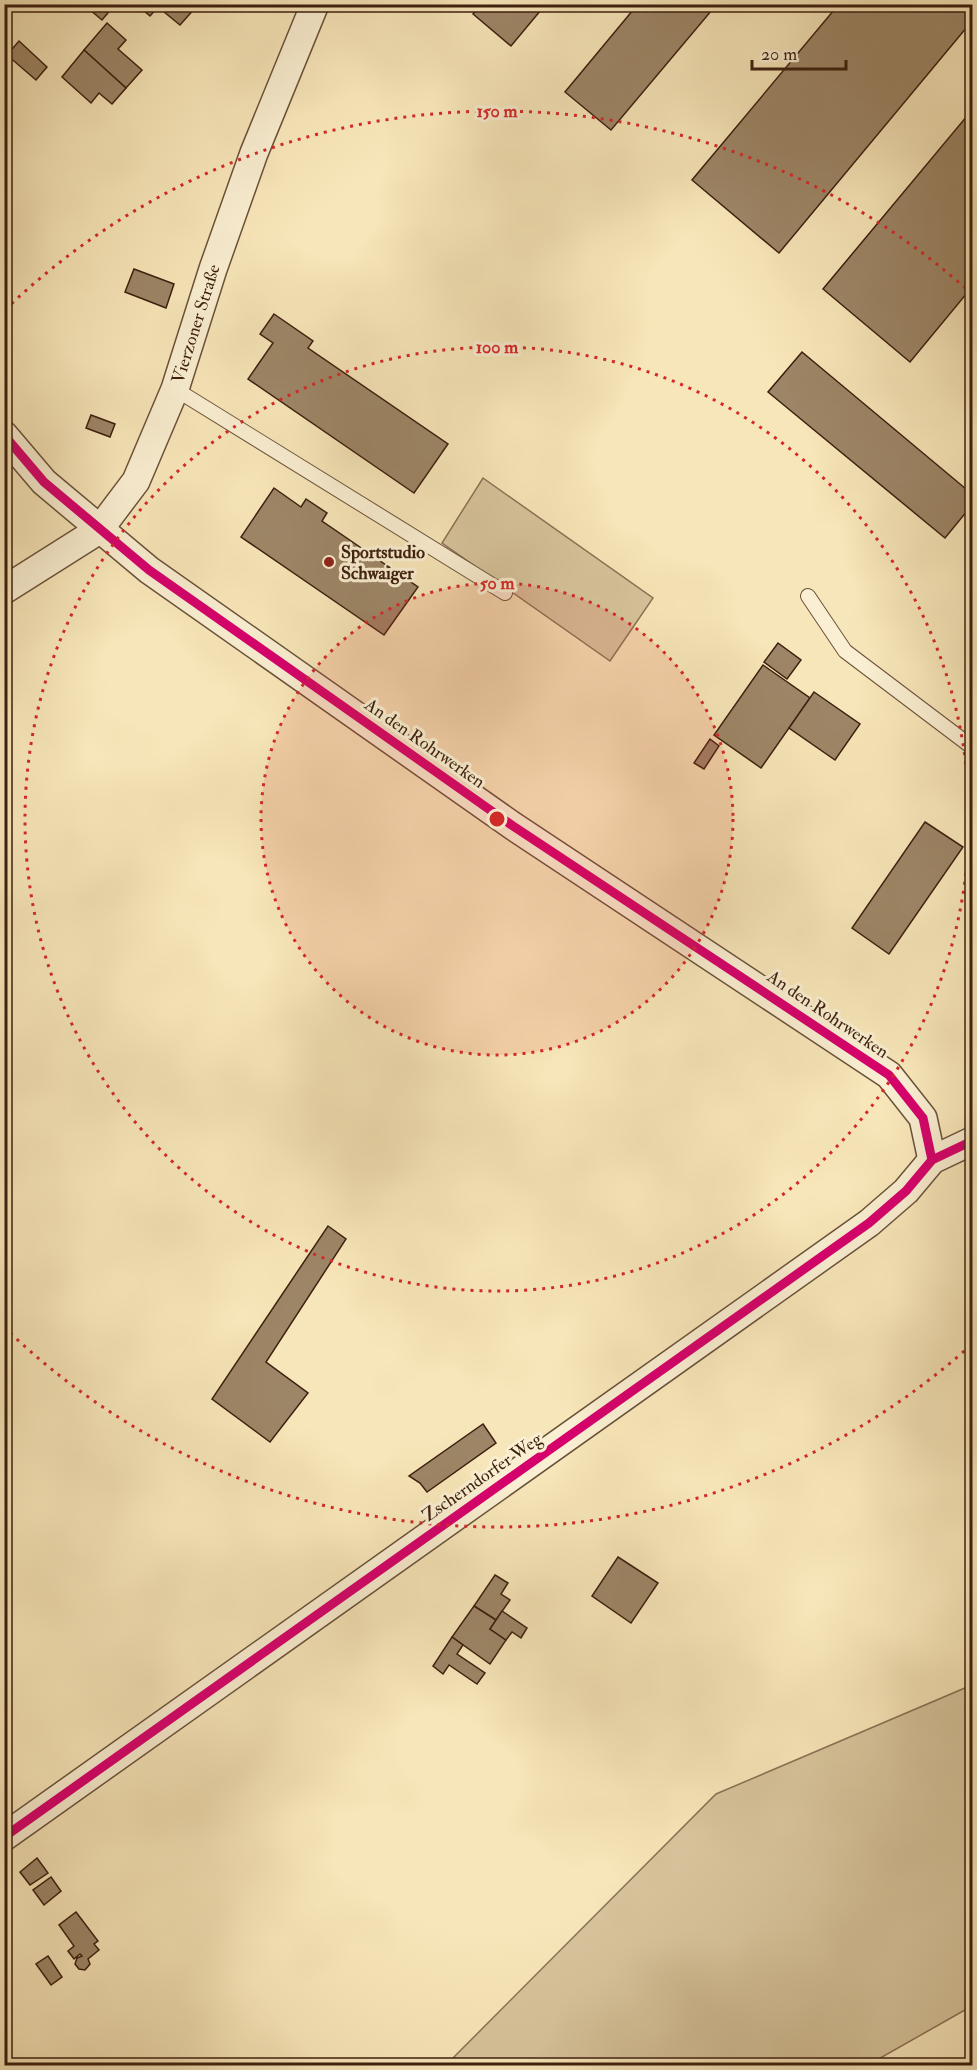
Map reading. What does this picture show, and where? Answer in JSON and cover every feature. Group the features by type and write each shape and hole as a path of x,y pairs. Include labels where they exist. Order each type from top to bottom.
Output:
{"street":[{"name":"Vierzoner Straße","path":"4,590 99,530 136,481 175,389 213,269 254,153 315,4"},
{"name":"An den Rohrwerken","path":"4,435 44,482 149,570 513,826 889,1075 923,1118 932,1160"},
{"name":"Zscherndorfer Weg","path":"4,1837 868,1223 906,1191 932,1160 972,1141"}],"lane":[{"path":"175,389 504,593"},
{"path":"808,596 845,651 972,747"}],"shaded area":[{"path":"483,478 653,598 610,661 442,543"},
{"path":"972,1685 972,2006 868,2065 446,2065 716,1794"}],"building":[{"path":"83,4 107,4 112,8 102,20"},
{"path":"136,4 190,4 195,8 180,25 158,7 150,16"},
{"path":"481,4 546,4 511,46 473,14"},
{"path":"638,4 717,4 611,130 565,92"},
{"path":"839,4 972,4 972,21 779,253 692,180"},
{"path":"107,23 126,40 118,49 142,70 126,88 84,50"},
{"path":"19,41 47,67 36,80 7,55"},
{"path":"84,50 126,88 112,104 99,93 91,103 62,77"},
{"path":"972,110 972,287 910,362 823,289"},
{"path":"134,269 174,284 166,308 125,292"},
{"path":"274,314 313,341 308,348 448,444 414,493 248,379 273,343 260,334"},
{"path":"802,352 972,494 972,505 945,538 768,392"},
{"path":"91,415 115,424 110,437 86,428"},
{"name":"Sportstudio Schwaiger","path":"274,488 301,507 306,499 327,513 322,521 418,587 384,635 241,537"},
{"path":"778,643 801,660 787,679 764,662"},
{"path":"763,665 810,698 761,768 714,735"},
{"path":"814,692 860,724 835,760 789,728"},
{"path":"710,739 719,746 704,769 694,763"},
{"path":"925,822 963,847 889,954 852,928"},
{"path":"328,1226 346,1239 266,1362 308,1393 270,1442 212,1399"},
{"path":"483,1424 496,1443 427,1492 420,1483 409,1476"},
{"path":"618,1557 658,1583 631,1623 592,1596"},
{"path":"495,1575 508,1583 501,1594 510,1600 496,1620 474,1606"},
{"path":"474,1606 496,1620 490,1629 506,1640 490,1664 452,1637"},
{"path":"502,1611 527,1628 521,1638 512,1632 506,1640 490,1629"},
{"path":"452,1637 463,1645 457,1654 485,1673 477,1684 449,1665 443,1674 433,1666"},
{"path":"37,1858 48,1873 30,1885 20,1872"},
{"path":"51,1877 61,1891 44,1905 33,1890"},
{"path":"76,1912 98,1941 94,1944 99,1950 88,1959 90,1964 85,1970 79,1969 75,1964 77,1958 82,1956 80,1954 74,1959 68,1951 74,1946 59,1925"},
{"path":"48,1956 62,1977 51,1985 36,1964"}],"cycle path":[{"path":"4,435 44,482 149,570 513,826 889,1075 923,1118 932,1160"},
{"path":"4,1837 869,1223 906,1191 932,1160 972,1141"}],"place":[{"name":"Sportstudio Schwaiger","path":"329,562"}]}
